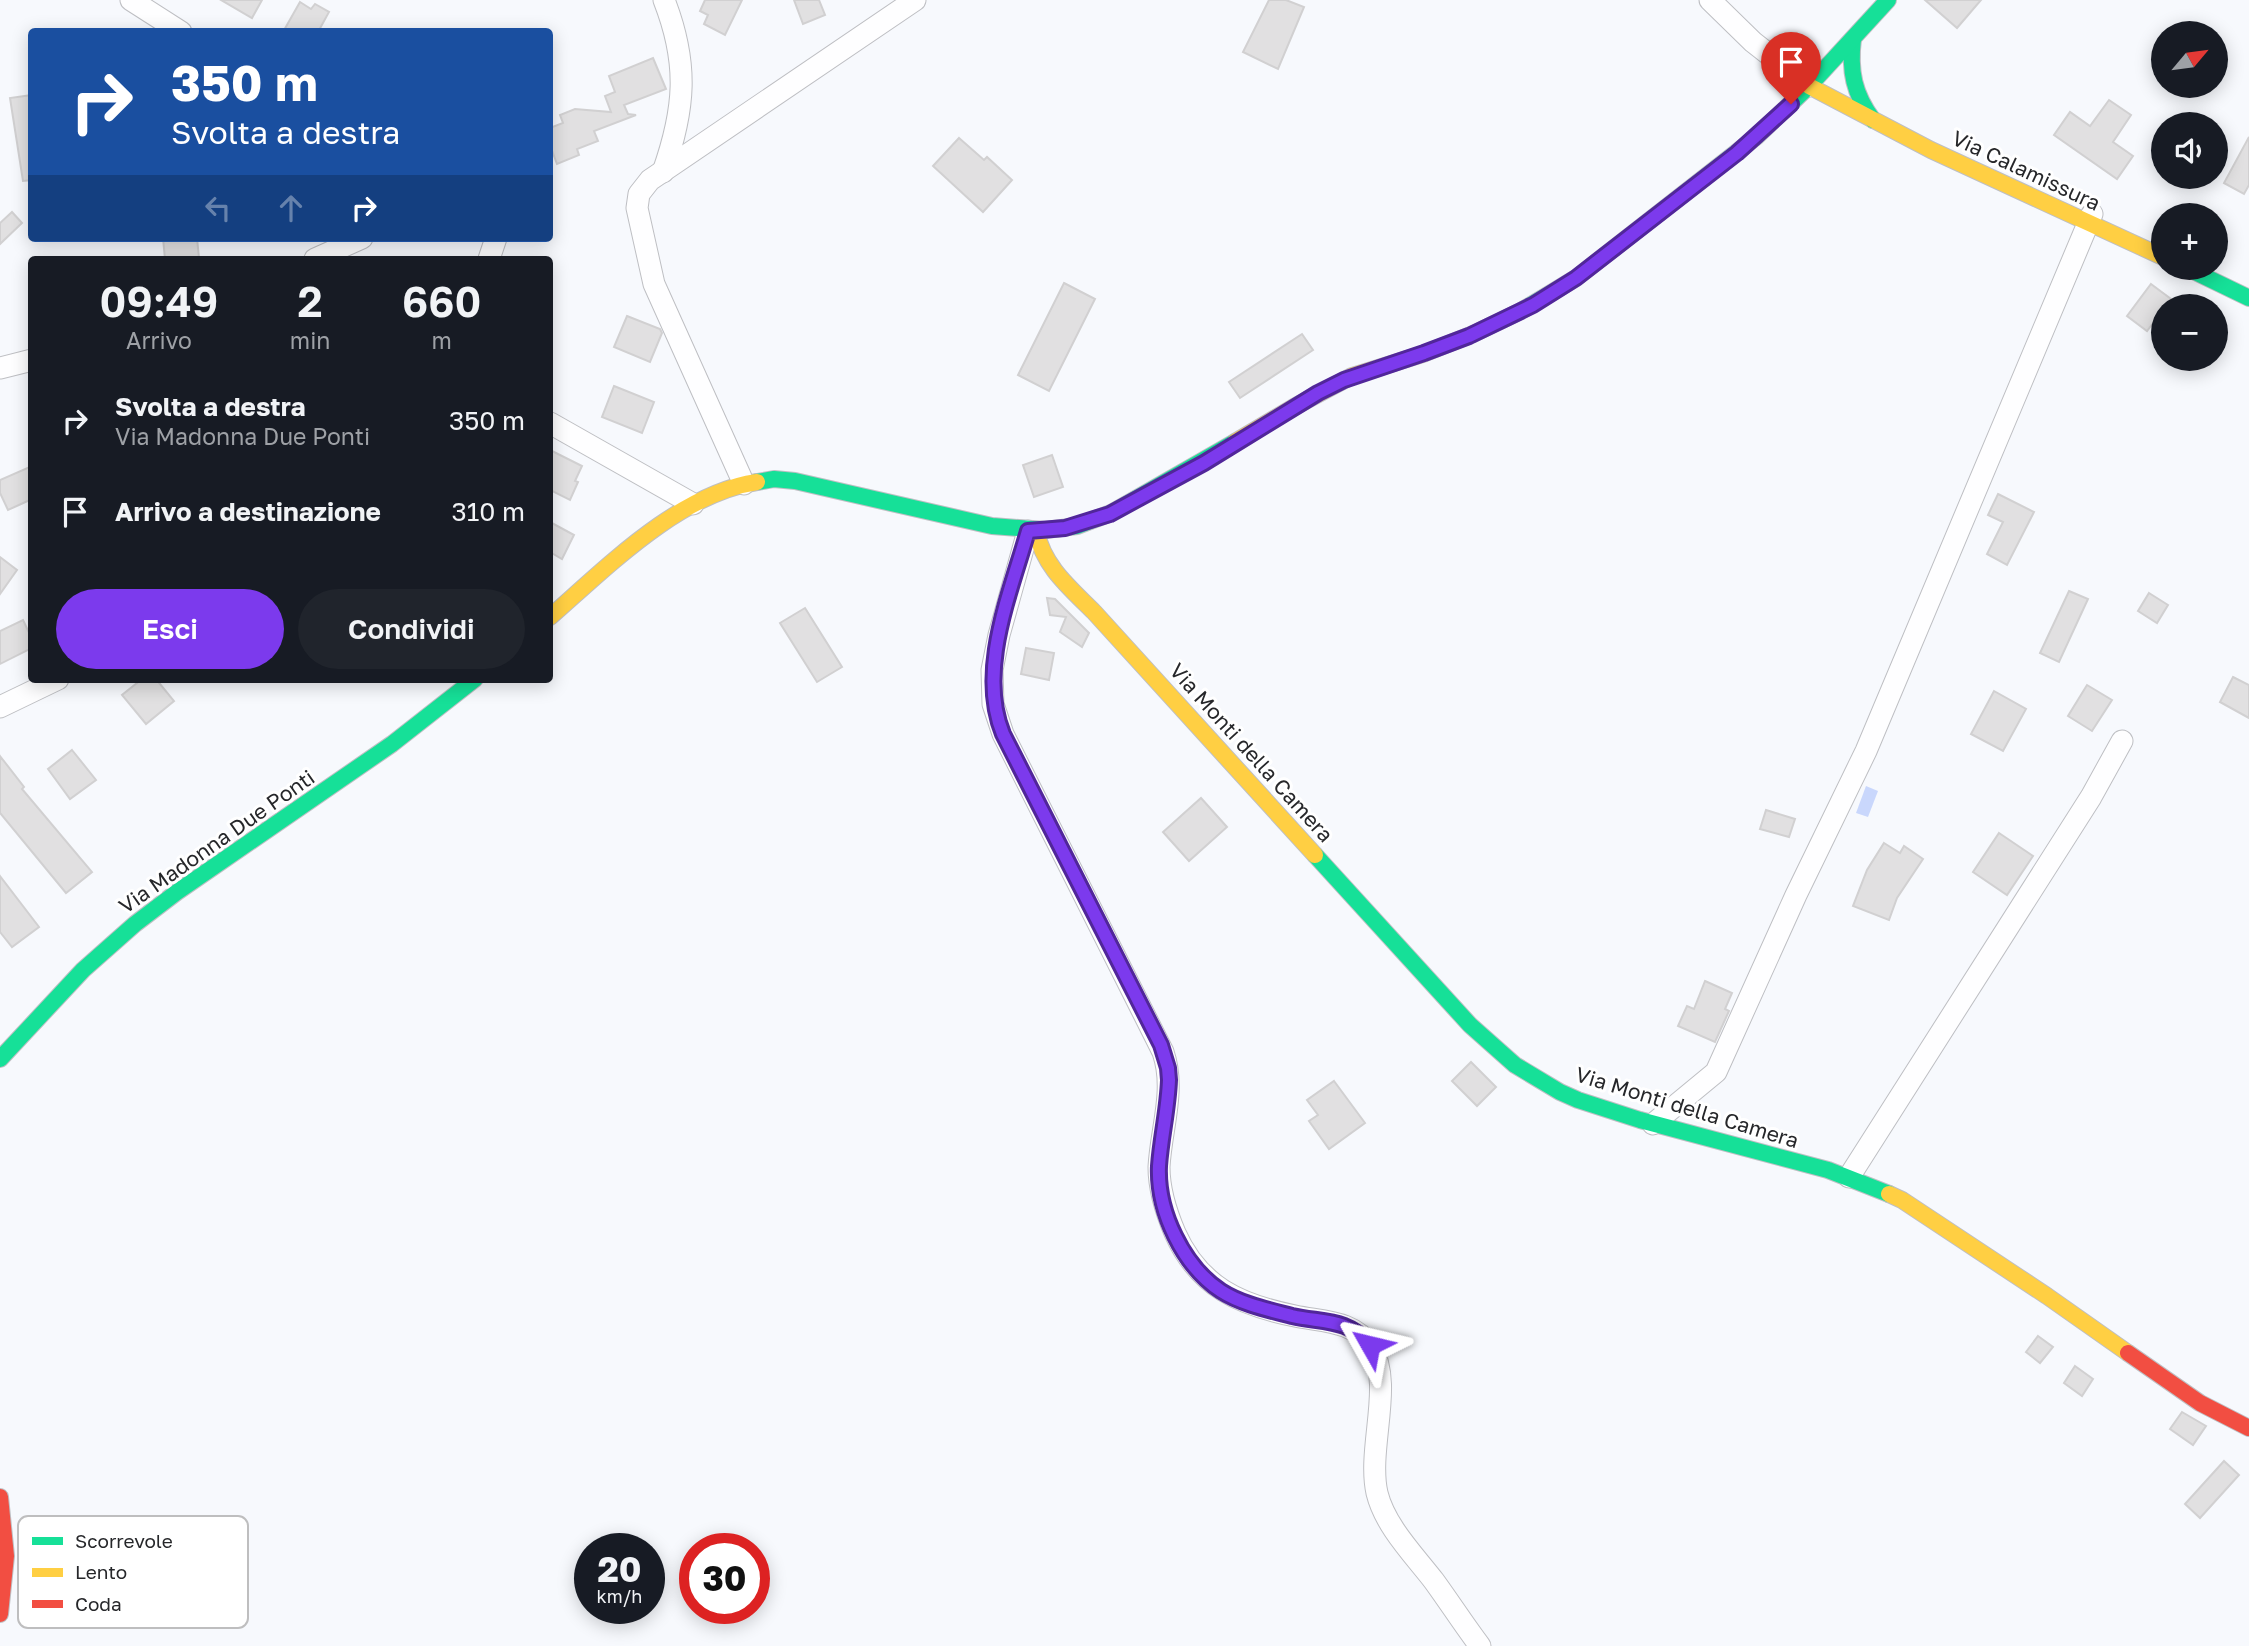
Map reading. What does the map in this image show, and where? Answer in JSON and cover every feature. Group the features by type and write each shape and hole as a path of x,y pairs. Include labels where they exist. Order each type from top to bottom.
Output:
{"main road":[{"path":"553,615 640,543 693,504 720,491 744,484 773,479 796,481 869,496 978,524 1032,531 1065,528 1110,514 1204,463 1318,393 1344,380 1464,338 1533,305 1576,278 1737,153 1809,86 1888,0"},
{"path":"1853,39 1850,63 1852,85 1861,104 1874,121"},
{"name":"Via Calamissura","path":"1809,86 1931,150 2090,218 2151,251"},
{"path":"2212,280 2249,298"},
{"name":"Via Monti della Camera","path":"1032,531 1041,554 1055,573 1094,612 1485,1039 1515,1065 1560,1092 1596,1107 1849,1177 1891,1194 1916,1208 2200,1403 2249,1428"},
{"name":"Via Madonna Due Ponti","path":"0,1059 73,980 135,924 177,892 392,744 470,683"},
{"path":"0,1497 6,1556 5,1587 0,1614"}],"street":[{"path":"131,0 175,28"},
{"path":"663,172 675,134 682,96 677,44 664,0"},
{"path":"744,484 662,303 649,263 637,201 645,184 915,0"},
{"path":"1710,0 1753,42 1809,86"},
{"path":"1653,1124 1716,1072 1796,895 1866,751 2090,218"},
{"path":"321,256 353,242"},
{"path":"0,368 28,361"},
{"path":"553,425 693,504"},
{"path":"1032,531 994,660 993,704 1003,734 1161,1045 1169,1080 1160,1177 1163,1200 1171,1224 1188,1259 1220,1290 1240,1300 1292,1316 1347,1326 1370,1345 1376,1356 1380,1382 1374,1470 1378,1495 1390,1521 1480,1646"},
{"path":"0,706 49,683"},
{"path":"1849,1177 2091,797 2122,741"}],"water":[{"path":"1866,786 1878,791 1868,817 1856,813"}],"building":[{"path":"221,0 262,0 252,18"},
{"path":"705,0 742,0 725,35 704,24 708,15 700,11"},
{"path":"794,0 819,0 825,15 803,24"},
{"path":"1269,0 1286,0 1304,7 1278,69 1243,52"},
{"path":"1925,0 1981,0 1957,28"},
{"path":"300,2 311,9 315,4 329,12 320,28 285,28"},
{"path":"653,58 666,89 624,105 628,114 636,115 594,131 598,141 577,149 579,155 557,164 553,153 553,127 563,123 560,115 575,109 611,112 605,96 615,92 609,76"},
{"path":"28,96 28,180 23,181 10,98"},
{"path":"2109,100 2131,115 2113,142 2133,156 2117,179 2054,135 2070,112 2090,126"},
{"path":"2249,137 2249,185 2244,194 2228,185 2228,176"},
{"path":"959,138 984,160 987,157 1012,180 983,212 933,166"},
{"path":"12,212 22,223 0,244 0,223"},
{"path":"163,242 197,242 199,256 165,256"},
{"path":"1064,283 1095,299 1049,391 1018,375"},
{"path":"2151,284 2164,294 2151,294 2151,326 2147,331 2127,316"},
{"path":"627,316 660,329 662,333 650,362 614,347"},
{"path":"1302,334 1313,350 1240,398 1229,382"},
{"path":"614,386 654,402 642,433 602,417"},
{"path":"553,452 582,466 570,500 553,492"},
{"path":"1052,455 1063,487 1034,497 1023,465"},
{"path":"28,468 28,501 8,510 0,493 0,480"},
{"path":"1998,494 2034,512 2007,565 1987,554 2003,522 1988,515"},
{"path":"553,524 574,535 562,559 553,554"},
{"path":"0,557 17,570 0,594"},
{"path":"2069,591 2088,599 2059,662 2040,653"},
{"path":"2149,593 2168,605 2157,623 2138,611"},
{"path":"1047,598 1055,599 1089,633 1082,647 1060,632 1066,617 1050,615"},
{"path":"805,608 842,667 817,682 780,623"},
{"path":"23,620 28,631 28,650 0,664 0,631"},
{"path":"1026,648 1054,653 1049,680 1021,674"},
{"path":"2233,677 2249,685 2249,718 2220,702"},
{"path":"137,683 159,683 174,701 146,724 122,695"},
{"path":"2087,685 2112,700 2092,731 2068,716"},
{"path":"1994,691 2026,709 2003,751 1971,734"},
{"path":"72,750 96,780 70,799 48,769"},
{"path":"0,756 24,787 22,789 92,872 66,893 0,813"},
{"path":"1201,798 1227,827 1189,861 1163,832"},
{"path":"1766,810 1795,819 1789,837 1760,829"},
{"path":"1999,833 2033,856 2007,895 1973,872"},
{"path":"1884,843 1900,853 1904,846 1923,859 1897,898 1889,920 1853,906 1867,870"},
{"path":"0,876 39,927 12,947 0,932"},
{"path":"1705,981 1732,993 1725,1009 1729,1011 1715,1042 1678,1026 1687,1006 1694,1009"},
{"path":"1471,1062 1496,1087 1477,1106 1452,1081"},
{"path":"1334,1081 1365,1123 1329,1149 1309,1121 1318,1115 1307,1100"},
{"path":"2038,1336 2053,1347 2040,1363 2026,1352"},
{"path":"2075,1366 2093,1379 2082,1396 2064,1383"},
{"path":"2182,1412 2206,1426 2193,1445 2170,1429"},
{"path":"2224,1461 2239,1475 2200,1518 2185,1504"}],"traffic: fast":[{"path":"1473,334 1521,311 1576,278 1756,137 1809,86 1888,0"},
{"path":"1853,39 1854,82 1861,101 1873,120"},
{"path":"2212,280 2249,298"},
{"path":"757,482 774,479 795,481 992,526 1046,530 1077,526 1111,513 1235,442"},
{"path":"0,1059 83,970 135,924 177,892 392,744 470,683"},
{"path":"1315,855 1470,1025 1515,1065 1560,1092 1640,1120 1828,1170 1889,1194"}],"traffic: slow":[{"path":"1809,86 1931,150 2151,251"},
{"path":"1235,442 1352,376 1423,354 1473,334"},
{"path":"553,614 620,555 673,516 728,489 757,482"},
{"path":"1036,531 1045,555 1059,576 1315,855"},
{"path":"1889,1194 2047,1296 2128,1353"}],"traffic: jam":[{"path":"2128,1353 2200,1403 2249,1428"},
{"path":"0,1497 6,1556 0,1614"}],"route":[{"path":"1370,1345 1347,1326 1292,1316 1234,1298 1220,1290 1188,1259 1171,1224 1163,1200 1159,1166 1169,1090 1168,1068 1161,1045 1003,734 993,704 992,670 999,635 1028,531 1065,528 1110,514 1204,463 1344,380 1485,330 1533,305 1576,278 1737,153 1791,104"}]}
